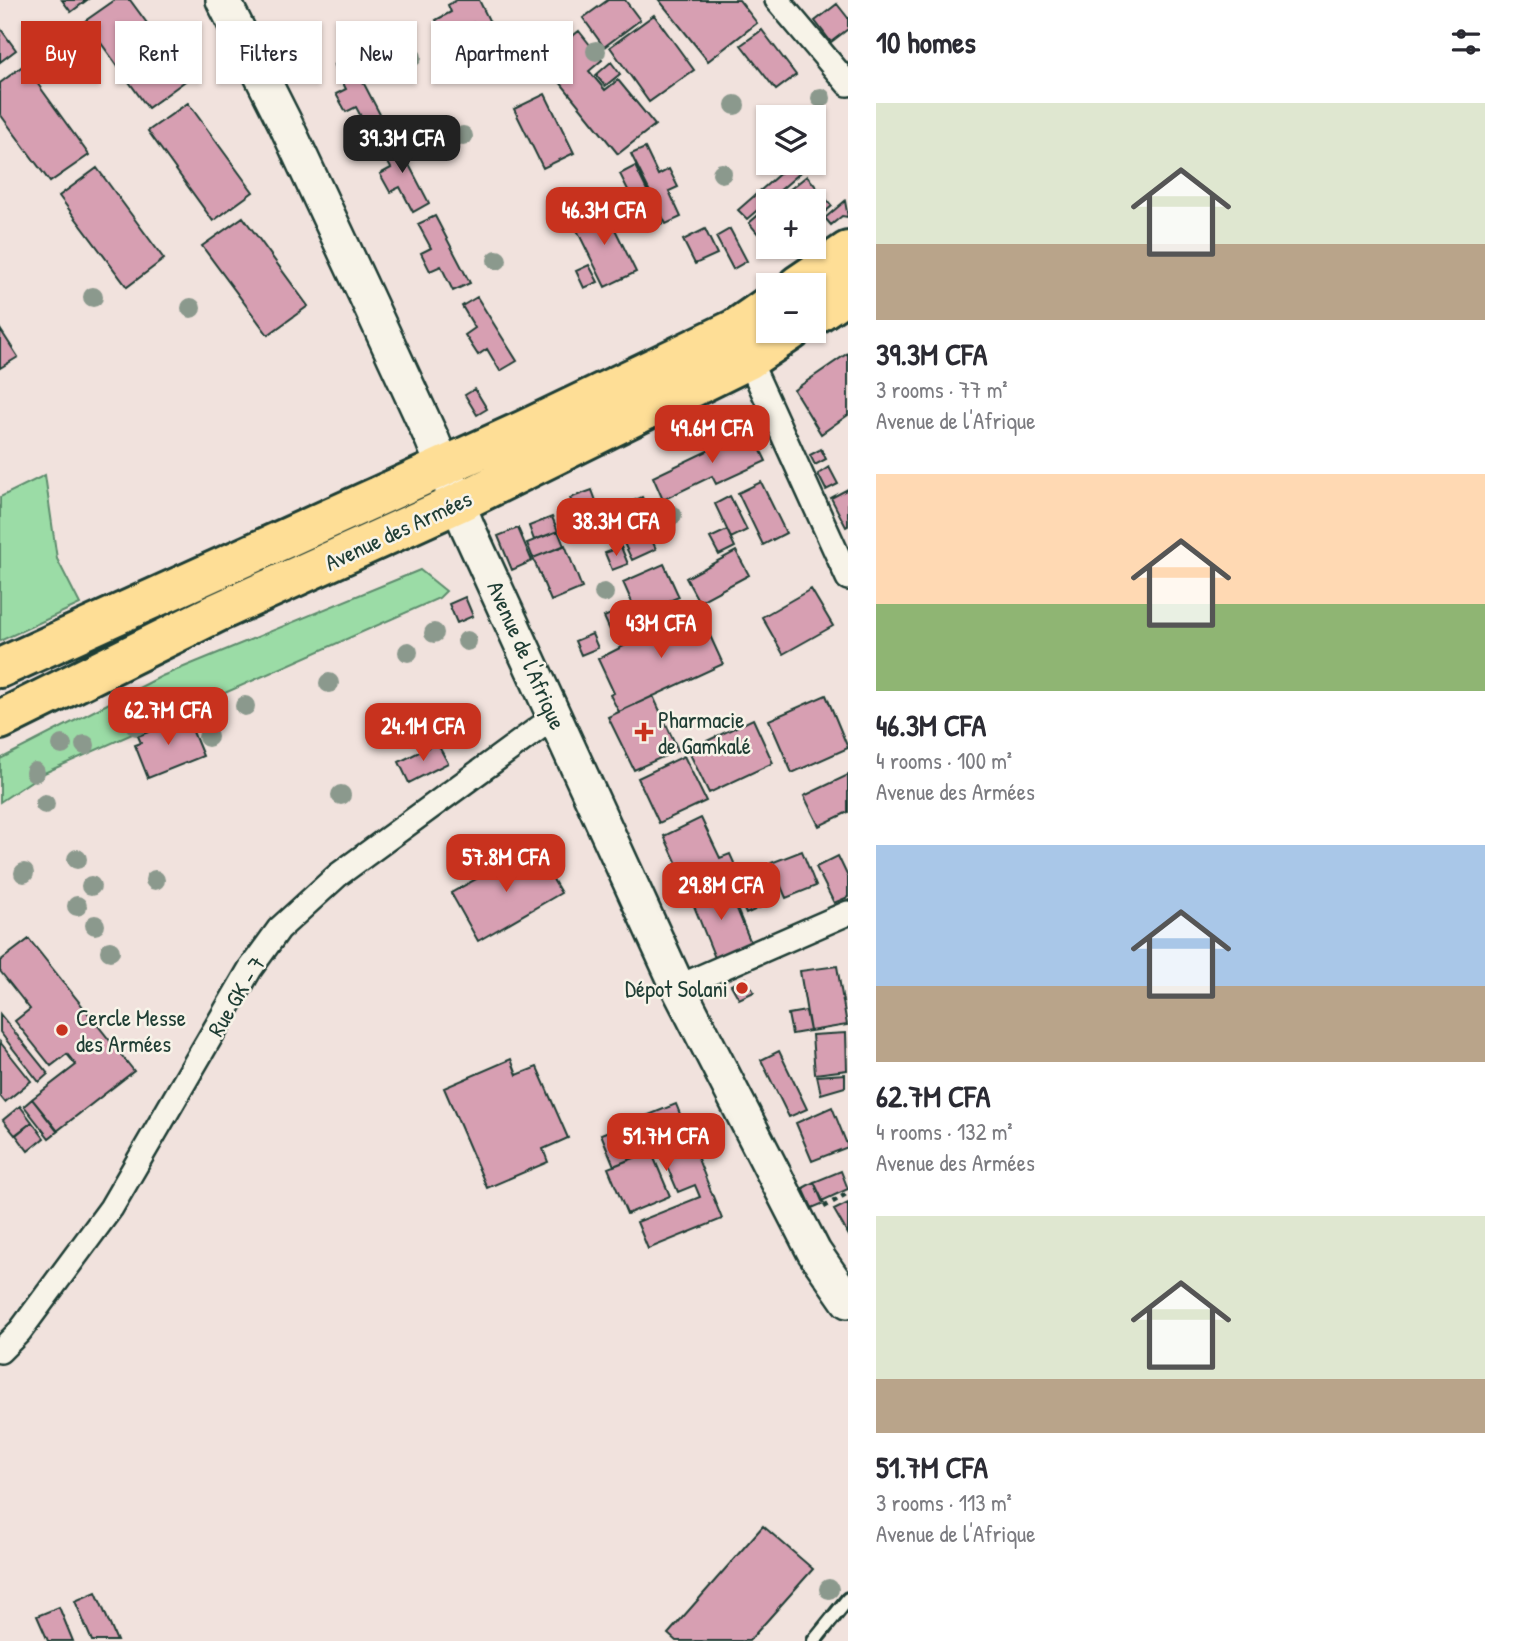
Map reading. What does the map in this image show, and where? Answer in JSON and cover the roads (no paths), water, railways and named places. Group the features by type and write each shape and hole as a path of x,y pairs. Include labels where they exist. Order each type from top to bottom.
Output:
{"highway":[{"path":"816,273 848,251"},
{"path":"826,307 848,292"},
{"name":"Avenue des Armées","path":"0,720 218,612 458,503 742,344 756,324"},
{"name":"Avenue des Armées","path":"0,668 443,466 756,340"}],"main road":[{"name":"Avenue de l'Afrique","path":"223,0 285,122 678,987 814,1252 848,1301"}],"street":[{"path":"777,0 848,84"},
{"path":"742,344 848,578"},
{"name":"Rue GK - 7","path":"0,1351 20,1331 111,1208 250,968 279,929 338,874 554,717"},
{"path":"678,987 848,913"}],"lane":[{"path":"814,1641 848,1600"}],"place":[{"name":"Pharmacie de Gamkalé","path":"644,732"},
{"name":"Dépot Solani","path":"742,988"},
{"name":"Cercle Messe des Armées","path":"62,1030"}]}
